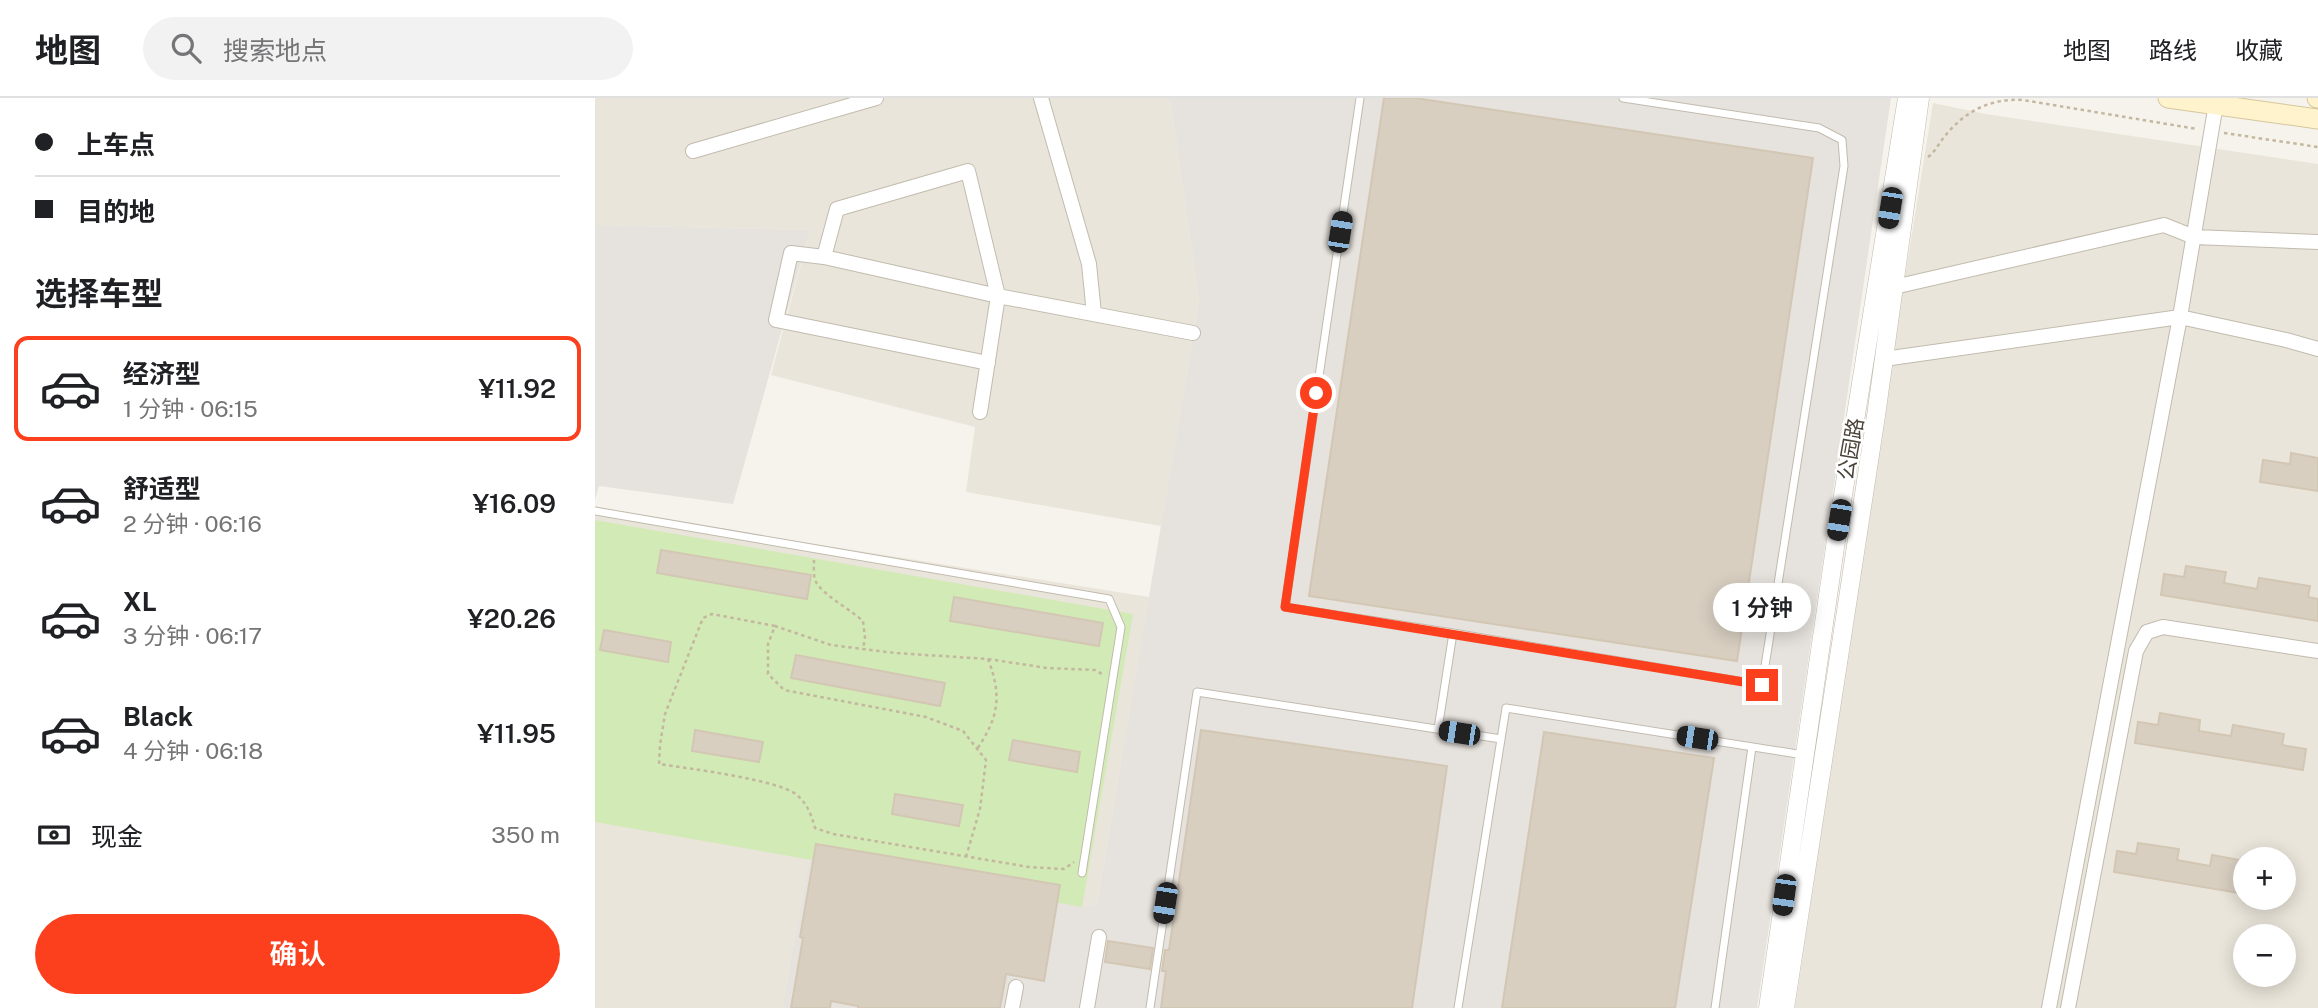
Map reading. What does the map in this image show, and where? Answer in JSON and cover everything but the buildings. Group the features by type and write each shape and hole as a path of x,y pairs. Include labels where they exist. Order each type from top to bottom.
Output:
{"main road":[{"path":"2168,98 2216,101 2318,119"}],"street":[{"path":"693,151 876,98"},
{"path":"1041,98 1089,264 1094,314"},
{"name":"公园路","path":"1768,1008 1839,520 1907,98"},
{"path":"1785,1008 1884,359 1920,98"},
{"path":"2049,1008 2180,317 2216,101"},
{"path":"824,257 837,209 968,171 999,296 980,412"},
{"path":"1894,287 2164,225 2194,237 2318,242"},
{"path":"988,363 776,320 791,253 824,257 999,296 1193,333"},
{"path":"1884,359 2180,317 2318,349"},
{"path":"2068,1008 2136,651 2147,632 2163,627 2318,652"},
{"path":"1087,1008 1099,937"},
{"path":"1012,1008 1016,987"}],"lane":[{"path":"1360,98 1285,607 1762,685 1844,166 1842,140 1819,128 1623,98"},
{"path":"595,511 1109,598 1121,627 1082,873"},
{"path":"1438,729 1453,633"},
{"path":"1150,1008 1197,692 1501,739"},
{"path":"1458,1008 1506,708 1804,755"},
{"path":"1714,1008 1752,747"}],"path":[{"path":"1927,158 1946,134 1966,116 1978,108 2004,99 2318,147"},
{"path":"814,548 815,580 824,593 843,604 863,621 863,649"},
{"path":"1081,857 1065,869 1029,867 824,831 815,828 810,809 795,793 763,782 659,764 660,745 665,714 703,618 712,614 775,626 831,645 988,659 1047,668 1095,670 1105,675"},
{"path":"775,626 768,643 768,674 784,690 926,717 963,732 986,760 980,809 967,857"},
{"path":"977,749 987,734 996,711 997,683 988,659"}],"shaded area":[{"path":"595,98 1170,98 1199,300 1161,526 966,492 975,427 771,375 810,230 595,225"},
{"path":"1170,98 1891,98 1757,1008 782,1008 809,859 1082,907 1097,905 1199,300"},
{"path":"1933,103 1986,114 2318,164 2318,1008 1795,1008"},
{"path":"595,225 810,230 733,504 599,486 595,500"},
{"path":"595,509 1149,597 1097,905 1082,907 809,860 782,1008 595,1008"}],"green space":[{"path":"595,520 1133,614 1082,907 595,822"}],"route":[{"path":"1316,393 1285,607 1762,685"}]}
